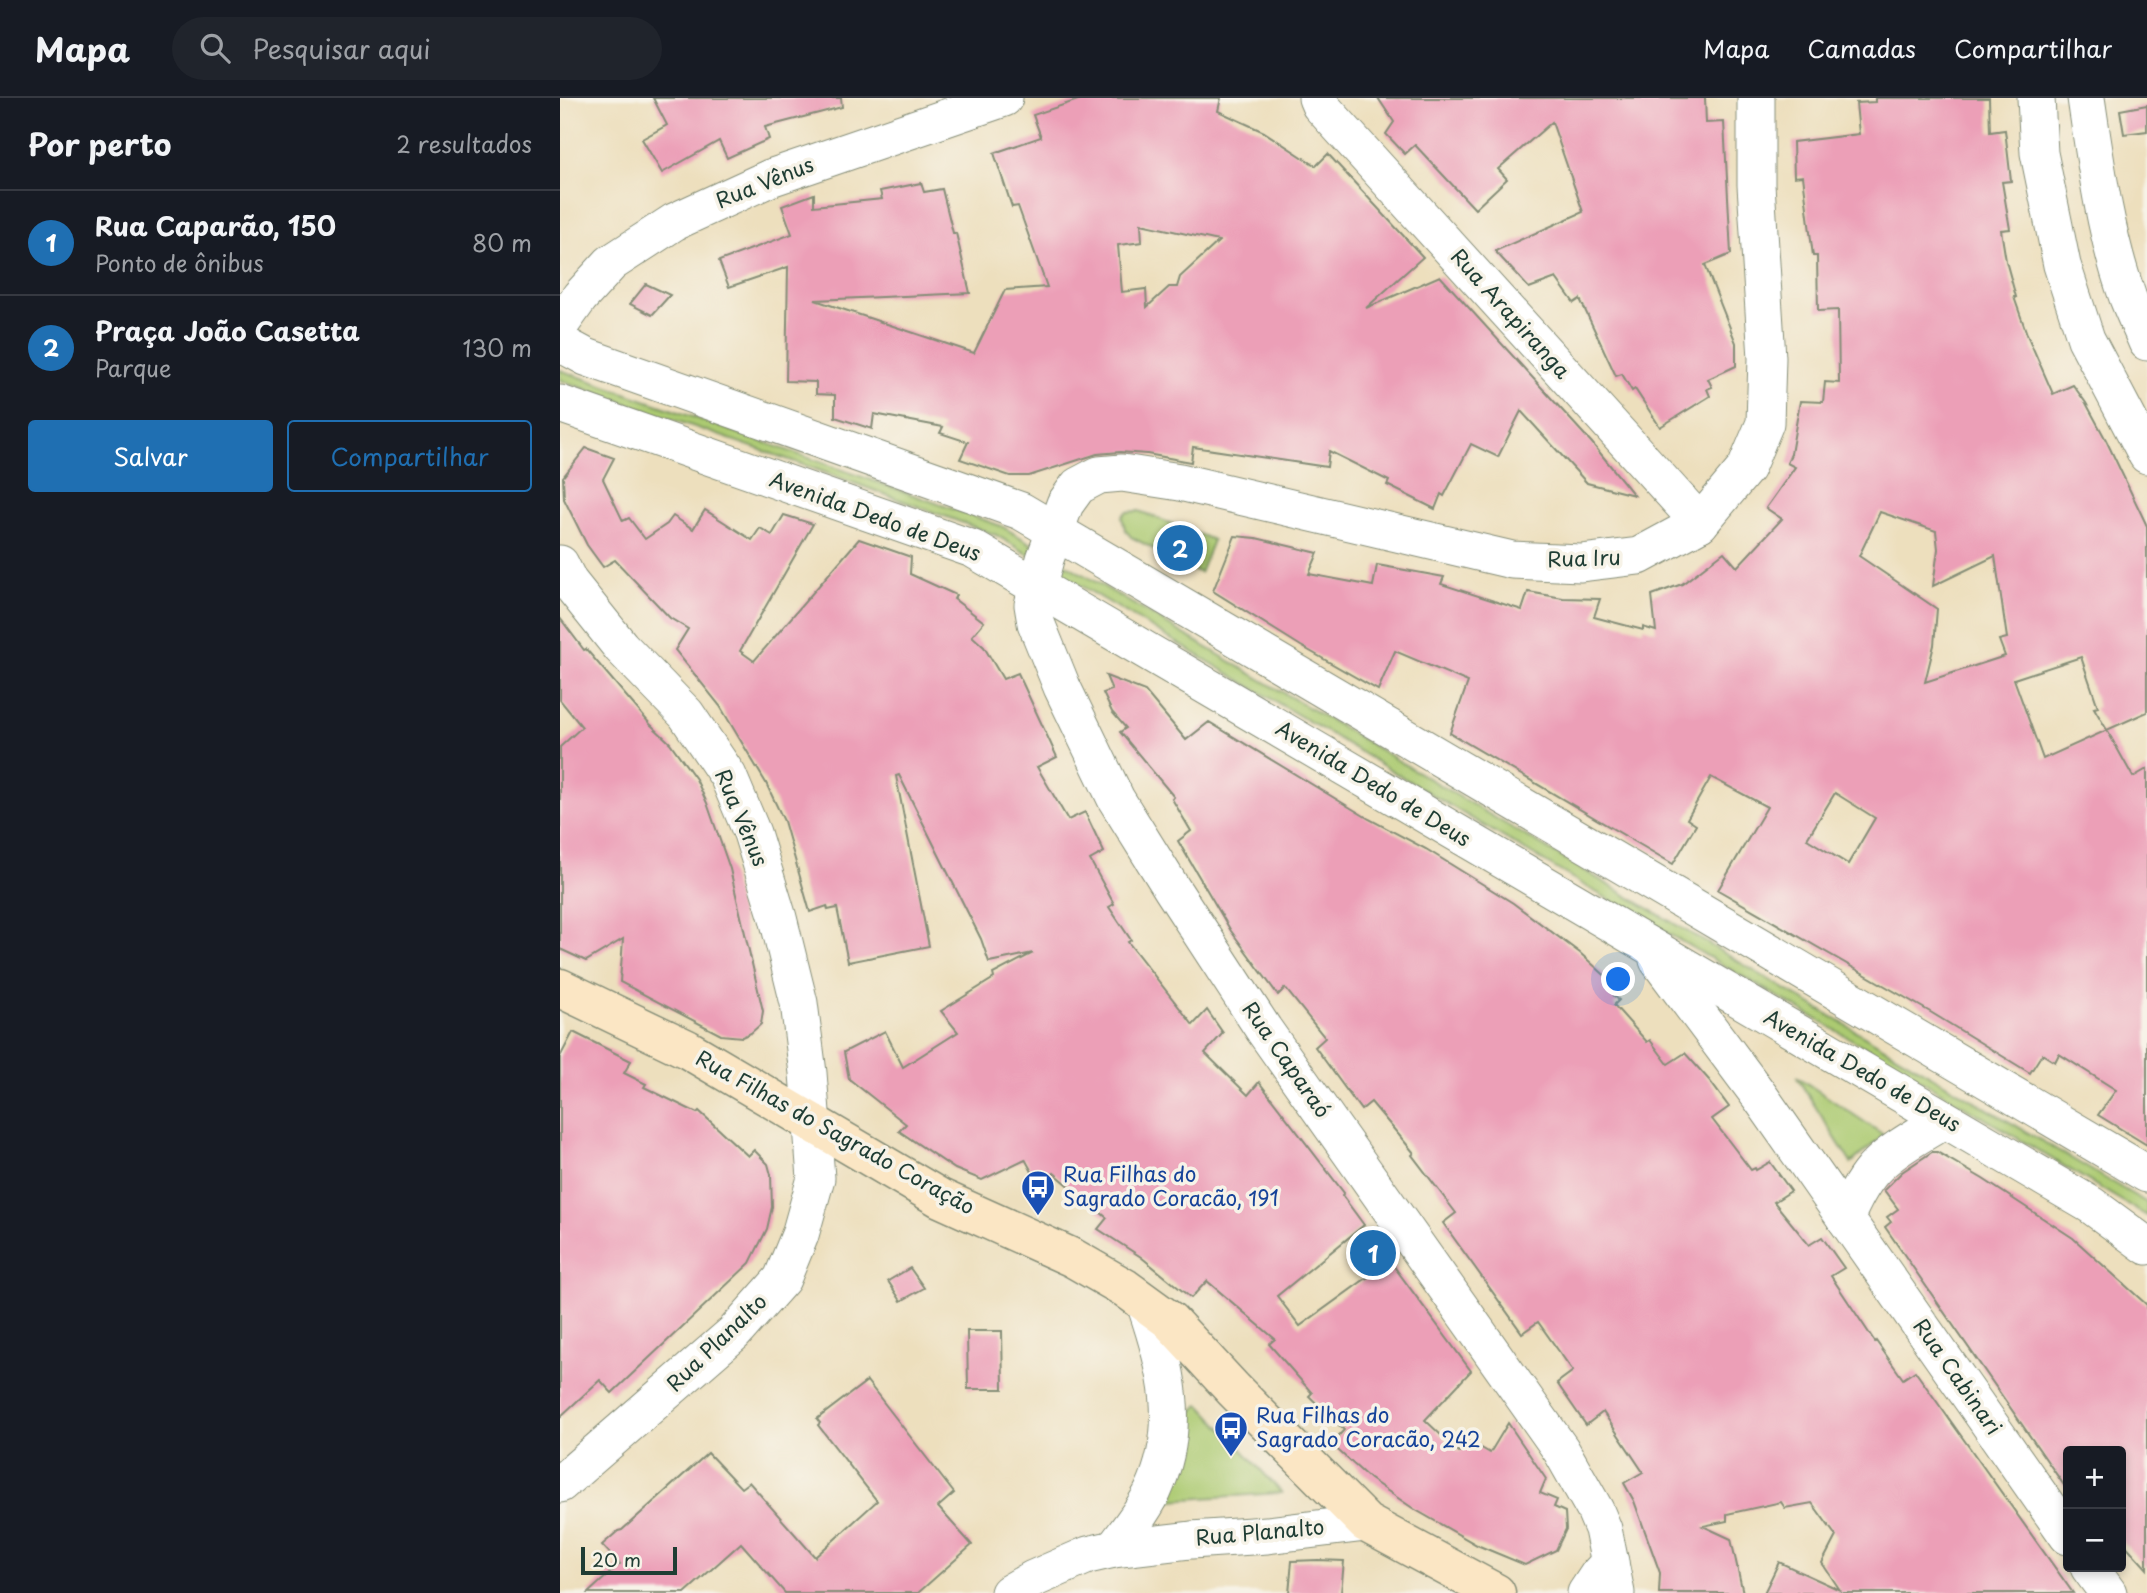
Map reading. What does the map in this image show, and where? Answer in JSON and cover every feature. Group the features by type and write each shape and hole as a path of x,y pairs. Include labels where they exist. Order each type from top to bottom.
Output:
{"street":[{"name":"Rua Vênus","path":"560,325 580,297 611,263 674,222 770,178 1004,98"},
{"name":"Rua Iru","path":"1054,531 1065,504 1079,486 1099,475 1122,473 1180,482 1512,560 1581,563 1639,556 1700,523 1746,468 1765,423 1767,358 1756,185 1756,98"},
{"path":"2036,98 2039,153 2062,265 2086,340 2147,455"},
{"path":"2086,98 2113,247 2128,297 2147,342"},
{"name":"Rua Arapiranga","path":"1313,100 1700,523"},
{"path":"560,343 586,356 1021,511 2147,1174"},
{"name":"Avenida Dedo de Deus","path":"560,404 972,549 2091,1205 2147,1246"},
{"name":"Rua Caparaó","path":"1054,531 1033,605 1044,644 1062,687 1116,799 1264,1030 1560,1450 1599,1520 1609,1549 1613,1578 1598,1574 1586,1593"},
{"name":"Rua Vênus","path":"560,564 569,582 621,646 686,714 727,776 752,834 778,918 799,1003 812,1123"},
{"name":"Rua Cabinari","path":"1646,945 1761,1098 2063,1529"},
{"name":"Rua Filhas do Sagrado Coração","path":"560,988 687,1049 940,1198 1073,1258 1125,1287 1169,1320 1233,1389 1366,1522 1496,1593"},
{"path":"1845,1218 1858,1191 1874,1170 1895,1151 1944,1120"},
{"name":"Rua Planalto","path":"560,1484 734,1334 782,1279 800,1234 816,1178 812,1123"},
{"path":"1114,1549 1153,1492 1170,1430 1169,1392 1161,1350 1145,1303"},
{"name":"Rua Planalto","path":"1009,1593 1033,1579 1088,1555 1114,1549 1267,1535 1366,1522"},
{"path":"2093,1572 2108,1593"}],"green space":[{"path":"560,370 1001,526 2147,1203 2147,1216 996,535 560,380"},
{"path":"1139,511 1213,540 1200,573 1131,537 1125,529 1122,517 1126,512"},
{"path":"1796,1076 1884,1135 1851,1163"},
{"path":"1199,1405 1282,1493 1170,1500 1188,1452 1192,1412"}],"building":[{"path":"653,98 841,98 842,107 765,127 769,139 727,158 719,141 662,173 642,139 667,125"},
{"path":"1084,98 1221,98 1218,111 1264,132 1316,166 1328,154 1423,257 1366,308 1440,276 1592,443 1634,495 1587,483 1521,411 1498,457 1471,444 1435,509 1387,485 1389,481 1329,451 1327,467 1193,447 1191,462 1120,452 1097,454 1029,476 1010,476 960,459 968,442 940,433 943,427 874,414 872,429 835,417 835,395 816,394 816,382 786,381 788,267 729,287 719,261 792,234 782,206 814,194 814,206 882,199 880,191 921,183 924,192 942,189 970,293 815,300 974,353 1005,290 1047,287 1018,206 1012,207 994,153 1041,137 1033,115","holes":["1141,224 1219,241 1180,277 1177,287 1169,287 1147,307 1146,289 1122,292 1118,245 1142,242"]},
{"path":"1378,98 1705,98 1706,123 1724,122 1731,254 1705,265 1736,343 1736,366 1708,379 1712,387 1707,389 1710,396 1660,427 1635,389 1632,391 1622,374 1616,376 1580,299 1574,303 1556,278 1529,288 1495,251 1583,212 1552,122 1498,169 1507,179 1475,209 1415,145 1405,154 1386,134 1394,122"},
{"path":"1875,98 1989,98 1990,132 2005,130 2011,181 2002,182 2010,229 2001,230 2014,297 2028,337 2053,394 2073,385 2086,403 2147,526 2147,712 2107,730 2133,777 2147,769 2147,1145 2098,1115 2116,1090 2059,1054 2055,1062 2042,1054 2030,1073 1932,1013 1718,890 1767,807 1711,777 1687,819 1696,825 1673,864 1450,733 1468,682 1395,651 1378,690 1213,591 1235,536 1256,538 1318,553 1309,574 1373,586 1377,565 1444,577 1441,584 1522,610 1528,592 1563,598 1600,599 1594,617 1656,631 1652,595 1682,584 1724,552 1737,567 1782,519 1766,508 1795,467 1787,463 1800,401 1823,402 1825,382 1839,383 1838,310 1818,311 1817,256 1813,256 1803,176 1794,177 1793,142 1859,134 1856,103 1875,102","holes":["1880,512 1936,531 1938,549 1933,586 1995,556 2007,638 1999,640 2005,656 1925,682 1934,645 1937,609 1859,556","2081,657 2098,707 2094,708 2107,730 2043,759 2014,679","1835,793 1875,818 1848,864 1807,839"]},
{"path":"2147,105 2147,131 2124,134 2120,110"},
{"path":"646,284 670,295 652,315 630,304"},
{"path":"586,448 614,458 603,479 623,521 629,518 645,539 667,524 673,516 693,529 705,510 752,540 760,528 772,535 784,515 813,524 740,651 754,661 859,539 911,557 910,574 956,595 954,599 984,622 972,636 984,647 1003,679 1018,673 1057,757 1037,767 1068,820 1085,812 1104,852 1090,860 1114,904 1109,907 1131,940 1128,942 1193,1025 1207,1010 1223,1033 1205,1053 1248,1095 1259,1082 1344,1193 1342,1195 1364,1225 1277,1296 1300,1326 1390,1261 1471,1371 1425,1420 1459,1452 1471,1442 1490,1453 1508,1423 1546,1479 1540,1493 1557,1500 1554,1507 1565,1512 1566,1529 1556,1550 1525,1565 1477,1545 1414,1509 1370,1479 1331,1444 1344,1430 1309,1396 1312,1393 1269,1344 1275,1339 1207,1281 1191,1298 1141,1257 1098,1229 1107,1218 1054,1173 1041,1188 1025,1159 982,1180 955,1169 899,1131 906,1124 849,1079 844,1052 885,1031 903,1067 958,1032 941,1011 994,978 993,974 1033,953 989,962 981,939 899,775 896,776 929,946 848,962 837,908 828,910 827,906 810,912 784,821 766,783 720,706 675,650 688,629 670,618 615,560 603,567 587,545 564,499 563,477"},
{"path":"560,618 584,650 586,649 650,724 670,743 696,779 730,869 763,1011 761,1024 751,1033 742,1037 721,1035 620,982 623,939 586,961 560,949 560,747 582,727 560,700"},
{"path":"1106,676 1145,691 1186,740 1209,722 1369,819 1426,849 1513,903 1580,953 1621,990 1614,996 1619,1000 1614,1005 1647,1042 1650,1040 1668,1064 1685,1053 1709,1080 1729,1107 1712,1119 1751,1170 1770,1162 1791,1191 1774,1202 1809,1245 1822,1237 1844,1268 1831,1276 1875,1342 1903,1379 1915,1371 2073,1593 1764,1593 1779,1562 1840,1590 1822,1563 1836,1536 1812,1503 1785,1508 1781,1502 1727,1514 1727,1521 1703,1526 1731,1539 1743,1593 1659,1593 1660,1573 1634,1501 1624,1483 1643,1472 1603,1412 1586,1425 1557,1383 1573,1371 1538,1322 1522,1333 1443,1223 1456,1213 1412,1155 1414,1153 1371,1102 1361,1110 1315,1047 1325,1038 1285,988 1278,995 1231,931 1178,841 1191,831 1172,799 1174,797 1120,732 1126,728 1112,712 1103,693 1112,690"},
{"path":"573,1032 631,1061 624,1073 646,1084 644,1087 697,1113 699,1111 748,1156 754,1150 768,1164 772,1207 767,1229 750,1263 612,1393 600,1380 560,1417 560,1057"},
{"path":"1932,1152 1937,1152 2073,1238 2147,1305 2147,1569 2126,1546 2126,1446 2063,1446 2063,1484 1885,1227 1891,1222 1887,1217 1898,1209 1884,1190 1902,1172"},
{"path":"910,1268 924,1288 901,1301 888,1281"},
{"path":"967,1331 1002,1331 1003,1389 968,1389"},
{"path":"867,1381 954,1493 938,1507 972,1545 918,1593 785,1593 741,1543 685,1593 588,1593 620,1564 602,1545 708,1453 741,1488 749,1482 815,1557 877,1501 818,1425 820,1423 817,1419"},
{"path":"1292,1561 1344,1561 1341,1593 1289,1593"}],"place":[{"name":"Praça João Casetta","path":"1180,548"},
{"name":"Rua Filhas do Sagrado Coracão, 191","path":"1038,1217"},
{"name":"Rua Caparão, 150","path":"1373,1253"},
{"name":"Rua Filhas do Sagrado Coracão, 242","path":"1231,1458"}]}
